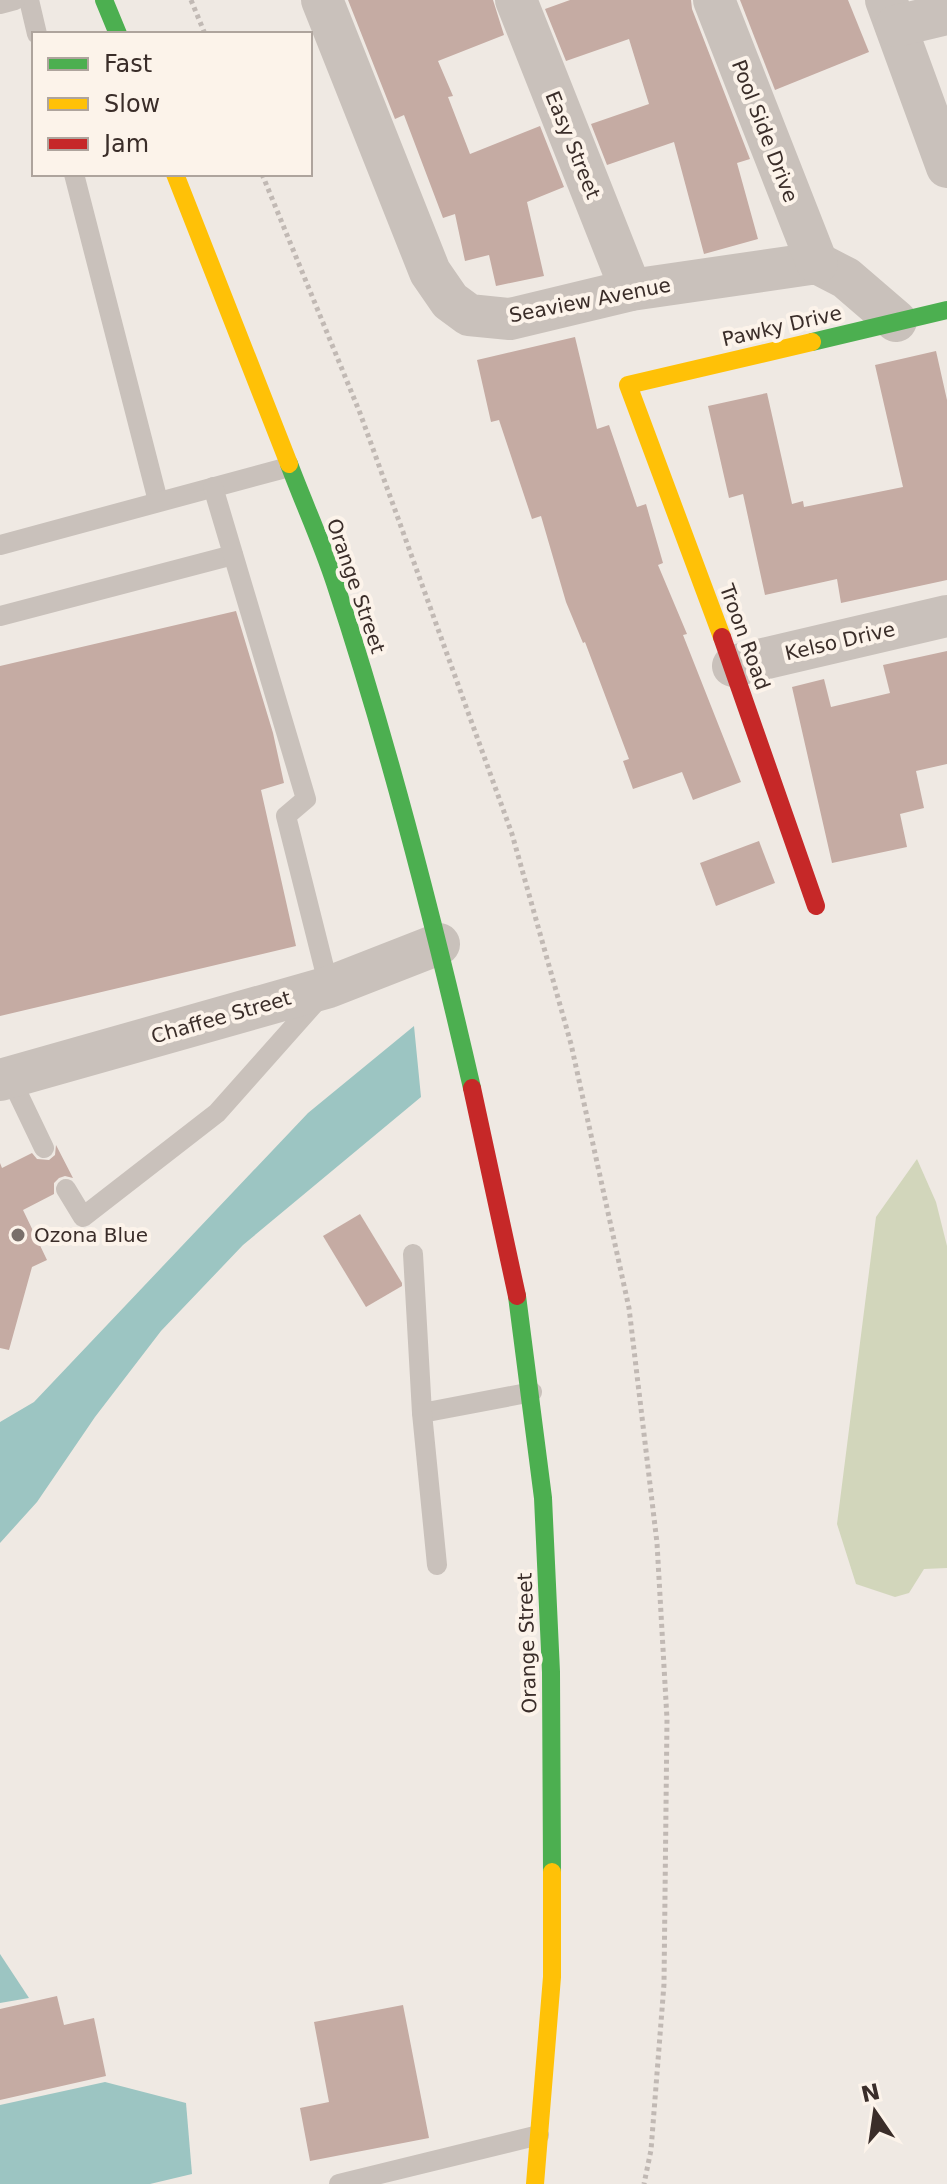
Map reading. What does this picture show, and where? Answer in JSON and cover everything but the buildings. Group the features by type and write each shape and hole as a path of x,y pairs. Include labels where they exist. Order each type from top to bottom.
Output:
{"street":[{"path":"104,0 117,32"},
{"name":"Seaview Avenue","path":"322,0 430,272 450,301 469,315 510,319 631,290 817,263"},
{"name":"Easy Street","path":"516,0 631,290"},
{"name":"Pool Side Drive","path":"714,0 817,263"},
{"path":"947,14 891,13 947,167"},
{"name":"Orange Street","path":"176,176 334,580 389,755 439,944 519,1304 543,1498 551,1687 552,1977 535,2184"},
{"path":"817,263 846,278 896,321"},
{"name":"Pawky Drive","path":"628,385 947,310"},
{"name":"Troon Road","path":"628,385 733,666 816,906"},
{"name":"Kelso Drive","path":"733,666 947,616"},
{"name":"Chaffee Street","path":"5,1079 329,987 439,944"}],"lane":[{"path":"0,4 15,0"},
{"path":"29,0 37,32"},
{"path":"75,176 158,501"},
{"path":"0,545 289,467"},
{"path":"66,1189 83,1217 217,1113 329,987 286,816 306,799 213,487"},
{"path":"0,616 233,555"},
{"path":"5,1079 44,1148"},
{"path":"413,1254 422,1413 437,1565"},
{"path":"422,1413 532,1392"},
{"path":"339,2184 539,2135"}],"path":[{"path":"191,0 204,32"},
{"path":"263,176 360,413 512,834 571,1044 629,1308 657,1543 667,1719 664,1984 651,2150 644,2184"}],"green space":[{"path":"917,1159 936,1202 947,1246 947,1568 924,1569 909,1593 895,1597 856,1584 837,1524 876,1217"}],"water":[{"path":"414,1026 421,1097 243,1245 161,1331 95,1417 37,1502 0,1543 0,1422 34,1402 308,1113"},
{"path":"0,1954 29,1998 0,2003"},
{"path":"105,2082 186,2103 192,2174 150,2184 0,2184 0,2105"}],"traffic: fast":[{"path":"104,0 117,32"},
{"path":"812,342 947,310"},
{"path":"289,464 330,568 374,708 426,897 472,1088"},
{"path":"517,1296 543,1498 551,1672 552,1872"}],"traffic: slow":[{"path":"176,176 289,464"},
{"path":"722,637 628,385 812,342"},
{"path":"535,2184 552,1977 552,1872"}],"traffic: jam":[{"path":"722,637 816,906"},
{"path":"472,1088 517,1296"}],"place":[{"name":"Ozona Blue","path":"18,1235"}]}
